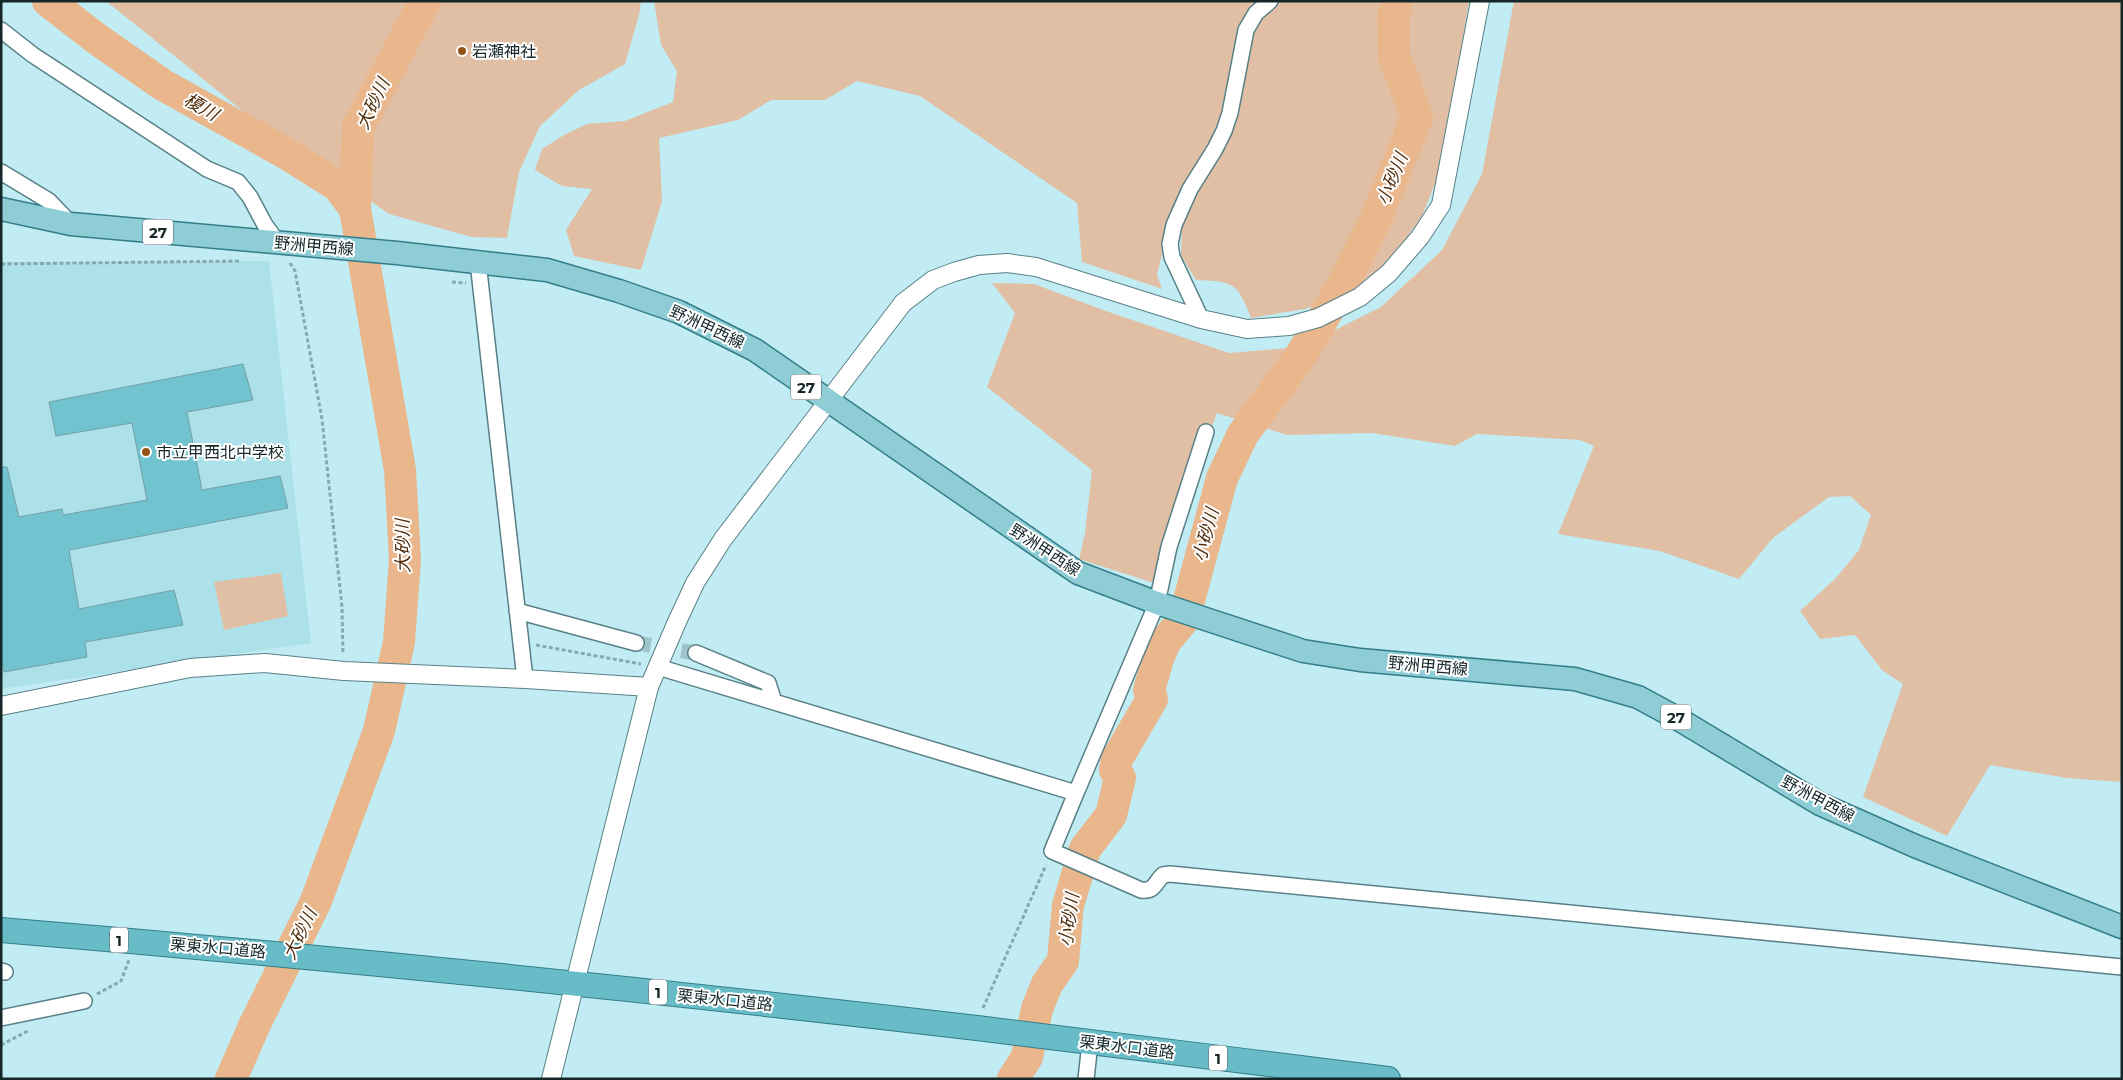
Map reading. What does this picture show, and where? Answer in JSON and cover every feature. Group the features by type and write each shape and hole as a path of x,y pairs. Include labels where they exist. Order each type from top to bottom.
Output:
{"highway":[{"name":"栗東水口道路","path":"1,930 981,1019 1049,1037 1388,1079"}],"main road":[{"name":"野洲甲西線","path":"1,209 71,224 397,253 547,270 619,291 679,312 755,350 828,403 1078,573 1157,603 1304,651 1360,660 1575,679 1638,697 1676,716 1820,804 1915,846 2122,927"}],"street":[{"path":"1200,319 1172,257 1170,244 1174,225 1190,189 1224,131 1230,113 1246,30 1256,13 1270,1"},
{"path":"551,1079 649,687 695,583 723,539 903,303 933,280 978,265 1007,263 1036,267 1200,319 1247,329 1290,326 1318,318 1360,297 1389,273 1420,237 1441,205 1480,1"},
{"path":"1,30 32,56 190,158 238,182 278,243"},
{"path":"1,172 49,201 71,224"},
{"path":"478,262 525,679"},
{"path":"1206,432 1169,547 1157,603 1052,851 1141,890 1151,889 1163,875 1170,874 2122,967"},
{"path":"517,611 636,642"},
{"path":"696,653 768,683 774,702"},
{"path":"1,706 190,668 265,663 344,671 649,687"},
{"path":"658,667 1076,792"},
{"path":"1,1018 84,1001"},
{"path":"1086,1079 1090,1043"}],"path":[{"path":"298,262 288,260 295,271 322,419 342,607 344,671"},
{"path":"1,264 249,261"},
{"path":"443,280 481,285"},
{"path":"521,642 658,667"},
{"path":"981,1019 1052,851"}],"shaded area":[{"path":"106,1 641,1 639,15 625,64 579,90 540,126 519,172 507,238 472,237 389,214 249,116"},
{"path":"654,1 1469,1 1441,169 1422,216 1390,261 1350,292 1305,309 1251,318 1238,291 1226,283 1196,280 1181,256 1183,199 1167,233 1157,275 1162,289 1082,262 1077,203 920,96 857,81 825,100 771,100 738,120 659,138 662,201 641,270 574,256 566,230 592,189 562,186 535,170 542,149 564,135 587,124 625,121 673,102 677,71 661,45"},
{"path":"1514,1 2122,1 2122,782 2067,778 1990,765 1947,836 1863,797 1903,684 1882,670 1855,635 1820,639 1800,611 1836,578 1859,550 1871,515 1850,496 1829,497 1773,538 1739,579 1660,551 1558,534 1594,446 1580,440 1477,434 1455,446 1372,433 1287,435 1217,413 1154,583 1079,559 1085,533 1092,470 987,387 1015,313 992,283 1034,284 1229,353 1301,347 1381,307 1442,250 1482,174"},
{"name":"市立甲西北中学校","path":"269,261 311,643 1,689 1,262"},
{"path":"281,573 288,616 224,630 214,582"}],"building":[{"path":"243,364 253,400 187,412 202,490 280,476 288,508 69,550 79,609 174,590 183,625 85,642 87,657 4,672 1,656 1,467 7,467 19,517 62,509 63,515 147,500 132,423 56,436 49,402"}],"waterway":[{"name":"榎川","path":"48,1 97,39 163,85 287,154 338,186 355,209"},
{"name":"大砂川","path":"231,1079 255,1024 316,901 379,731 399,642 405,560 400,470 355,209 358,127 425,1"},
{"name":"小砂川","path":"1013,1079 1027,1057 1037,1009 1047,984 1063,961 1068,905 1085,849 1111,815 1120,778 1115,770 1117,759 1152,699 1149,690 1165,642 1184,619 1222,478 1243,434 1301,355 1342,287 1376,219 1417,117 1394,56 1393,17 1397,1"}],"tunnel":[{"path":"636,643 696,653"}],"place":[{"name":"岩瀬神社","path":"462,51"},
{"name":"市立甲西北中学校","path":"146,452"}]}
